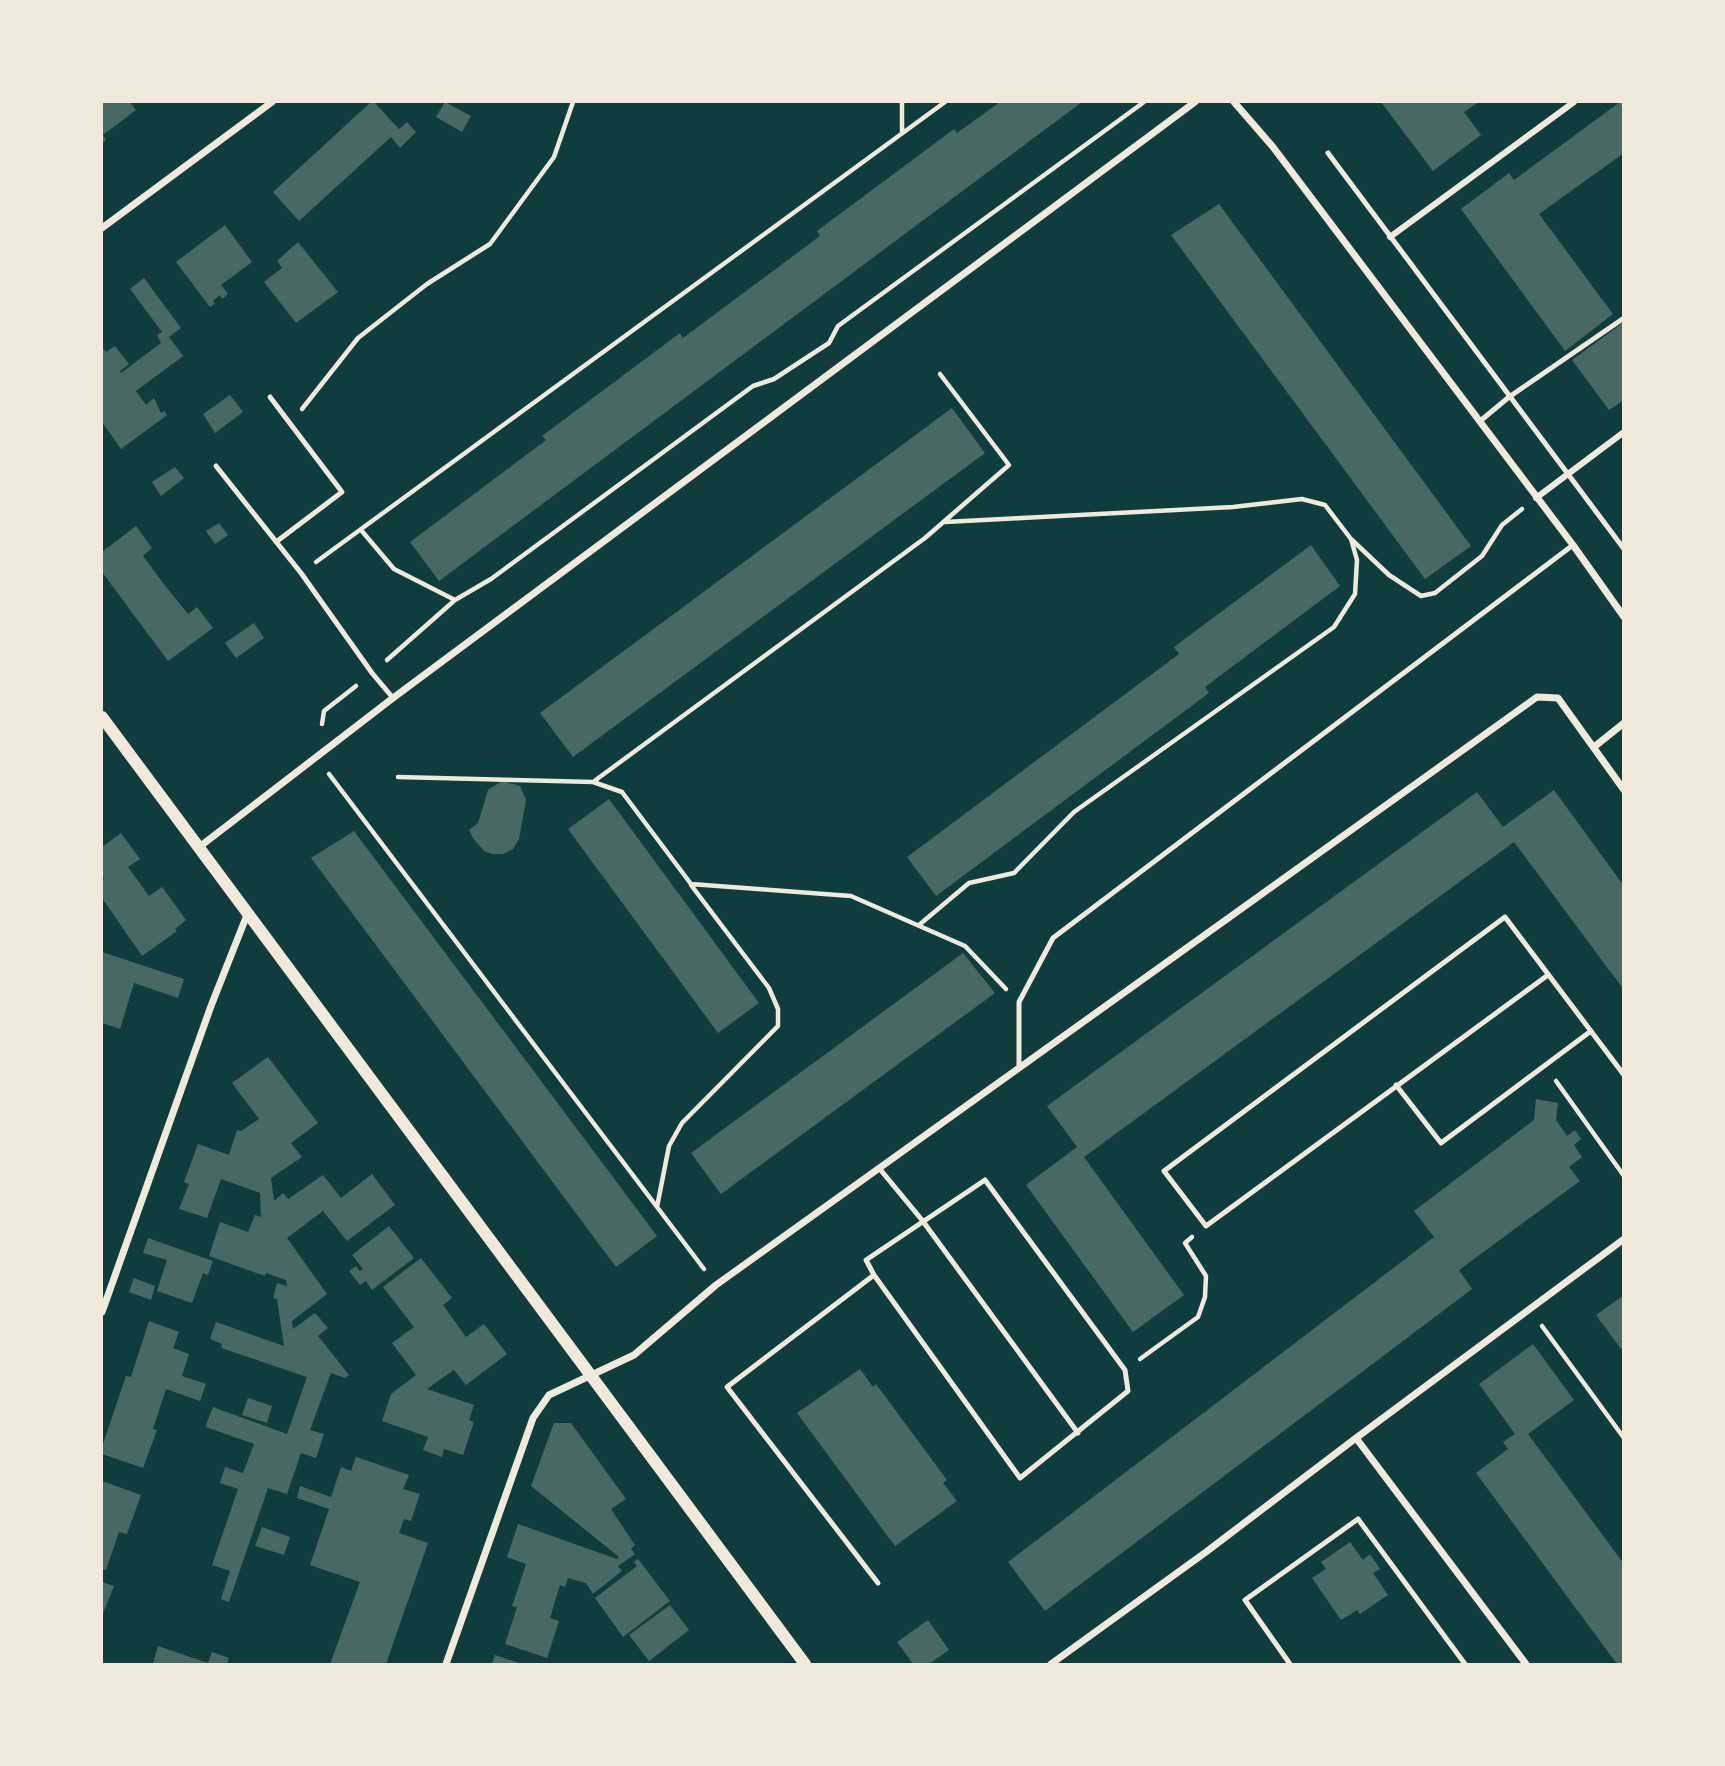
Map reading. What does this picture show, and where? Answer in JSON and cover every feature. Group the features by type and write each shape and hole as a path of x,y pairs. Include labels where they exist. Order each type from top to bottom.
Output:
{"street":[{"path":"102,228 272,102"},
{"path":"198,848 393,698 1195,102"},
{"path":"1234,102 1273,147 1573,545 1623,618"},
{"path":"1390,237 1574,102"},
{"path":"1536,498 1623,432"},
{"path":"446,1664 533,1418 550,1395 634,1355 716,1285 1537,697 1558,698 1623,790"},
{"path":"102,717 805,1664"},
{"path":"1594,747 1623,723"},
{"path":"102,1312 211,1006 247,915"},
{"path":"1051,1664 1206,1552 1623,1239"},
{"path":"1356,1438 1526,1664"}],"lane":[{"path":"1328,153 1623,549"},
{"path":"1479,422 1509,397 1623,318"},
{"path":"270,397 342,492 276,542"},
{"path":"216,466 301,573 393,698"},
{"path":"1018,1068 1019,1002 1053,938 1573,545"},
{"path":"1548,975 1206,1226 1164,1171 1506,917 1623,1075"},
{"path":"1396,1085 1441,1143 1591,1031"},
{"path":"879,1168 922,1220 1078,1433"},
{"path":"985,1180 1125,1370 1128,1391 1020,1478 874,1275 866,1260 985,1180"},
{"path":"874,1275 727,1387 878,1583"},
{"path":"1290,1664 1245,1600 1358,1519 1465,1664"}],"path":[{"path":"290,424 358,338 427,285 490,244 554,157 573,102"},
{"path":"902,102 902,133"},
{"path":"301,573 945,102"},
{"path":"716,1285 317,757 324,711 455,600 491,579 753,386 774,379 829,343 838,326 1143,102"},
{"path":"593,782 944,522 1009,465 940,374"},
{"path":"944,522 1233,507 1302,499 1325,505 1352,539 1390,575 1421,596 1435,593 1482,556 1502,525 1536,498"},
{"path":"361,530 394,569 455,600"},
{"path":"919,925 969,883 1014,873 1073,812 1334,627 1355,594 1357,560 1352,539"},
{"path":"398,777 593,782 622,792 769,988 778,1009 778,1026 682,1123 669,1146 657,1207"},
{"path":"691,884 851,896 965,946 1019,1002"},
{"path":"1545,1066 1623,1176"},
{"path":"1125,1370 1198,1317 1205,1297 1206,1276 1185,1243 1206,1226"},
{"path":"1530,1308 1623,1438"}],"building":[{"path":"102,102 130,102 136,110 103,135 106,140 102,144"},
{"path":"371,102 399,129 407,122 416,132 400,148 391,137 299,221 273,192"},
{"path":"445,102 471,116 462,132 436,117"},
{"path":"1000,102 1082,102 439,581 410,542 546,440 542,436 680,333 683,338 820,236 817,231 954,129 957,133"},
{"path":"1381,102 1479,102 1464,112 1481,135 1433,171"},
{"path":"1620,102 1624,102 1624,153 1539,214 1613,314 1565,351 1461,209 1509,173 1514,180"},
{"path":"1219,204 1471,546 1425,579 1171,235"},
{"path":"225,225 252,262 221,285 228,294 222,299 220,295 210,307 176,262"},
{"path":"298,242 338,292 296,323 264,282 282,268 277,261"},
{"path":"144,278 181,328 169,337 183,356 136,391 146,405 154,398 161,413 164,411 167,415 121,449 102,422 102,347 106,352 115,346 129,364 121,373 161,343 157,335 162,332 130,289"},
{"path":"1624,322 1624,400 1609,410 1572,360"},
{"path":"230,395 243,412 215,433 203,414"},
{"path":"952,408 985,453 573,757 540,713"},
{"path":"175,467 184,478 161,496 152,482"},
{"path":"219,523 228,535 215,544 206,531"},
{"path":"136,526 152,548 143,556 163,583 188,614 197,607 213,628 168,661 102,572 102,552"},
{"path":"1311,545 1340,586 1205,687 1209,693 936,896 907,857 1179,654 1174,647"},
{"path":"254,623 264,638 236,658 225,643"},
{"path":"502,781 520,786 526,800 519,839 513,849 503,854 492,854 484,851 469,830 478,823 488,790"},
{"path":"1554,790 1624,886 1624,990 1514,842 1084,1157 1184,1295 1133,1332 1026,1185 1077,1147 1047,1106 1477,792 1503,827"},
{"path":"609,799 759,1003 718,1033 568,829"},
{"path":"354,831 657,1236 616,1267 311,858"},
{"path":"121,833 140,859 128,867 149,896 162,887 186,920 175,929 177,931 142,956 102,898 102,847"},
{"path":"102,952 184,979 178,998 134,983 120,1029 102,1023"},
{"path":"963,953 995,993 721,1194 691,1153"},
{"path":"268,1057 318,1123 291,1143 302,1157 271,1178 274,1201 283,1193 288,1199 323,1175 341,1198 372,1174 395,1205 347,1241 323,1211 287,1238 327,1294 292,1321 293,1329 315,1313 328,1328 318,1336 349,1375 345,1378 331,1373 310,1430 324,1434 316,1458 301,1453 287,1494 268,1488 229,1602 221,1599 230,1571 212,1565 238,1489 220,1483 225,1467 243,1473 254,1444 206,1427 207,1422 213,1407 287,1434 307,1377 221,1348 222,1344 210,1339 216,1322 284,1346 277,1299 273,1298 277,1283 287,1286 286,1280 266,1273 265,1276 209,1256 220,1222 248,1232 255,1215 261,1217 260,1193 221,1179 207,1218 179,1209 189,1184 184,1182 198,1144 229,1155 237,1130 241,1131 259,1119 232,1083"},
{"path":"1536,1099 1558,1103 1556,1120 1567,1136 1575,1130 1581,1139 1574,1145 1582,1157 1569,1167 1580,1181 1459,1270 1472,1289 1045,1611 1008,1562 1434,1237 1414,1211 1534,1120"},
{"path":"389,1226 414,1258 372,1290 366,1281 360,1285 349,1271 356,1266 360,1271 363,1269 352,1255"},
{"path":"148,1238 213,1261 208,1275 203,1273 192,1303 157,1291 167,1260 143,1253"},
{"path":"421,1258 452,1298 443,1305 466,1337 484,1324 507,1354 466,1385 454,1370 427,1389 474,1405 469,1420 474,1422 463,1455 444,1449 442,1457 423,1450 428,1437 382,1421 391,1394 416,1375 392,1343 414,1327 383,1287"},
{"path":"134,1278 155,1286 151,1300 129,1292"},
{"path":"1624,1295 1624,1347 1621,1349 1596,1315"},
{"path":"149,1321 179,1332 173,1348 189,1354 182,1376 206,1384 200,1401 166,1389 153,1429 157,1430 143,1468 102,1454 102,1447 126,1376 131,1377"},
{"path":"1533,1344 1574,1400 1528,1434 1624,1564 1624,1664 1617,1664 1476,1473 1508,1449 1503,1442 1515,1434 1479,1384"},
{"path":"860,1369 873,1387 876,1384 947,1480 943,1483 957,1501 895,1546 797,1413"},
{"path":"248,1398 272,1406 267,1423 242,1415"},
{"path":"554,1423 571,1423 626,1499 611,1509 635,1545 631,1549 635,1554 618,1566 622,1571 593,1594 586,1583 568,1578 565,1587 560,1585 550,1618 559,1621 547,1658 505,1644 517,1607 512,1606 526,1564 507,1557 518,1524 617,1559 619,1557 531,1486"},
{"path":"356,1457 409,1475 403,1489 420,1494 411,1521 404,1519 399,1533 428,1543 386,1664 330,1664 360,1582 310,1565 329,1509 297,1498 300,1486 331,1497 341,1467 351,1471"},
{"path":"102,1481 141,1495 127,1534 119,1532 106,1570 102,1569"},
{"path":"262,1527 290,1537 284,1555 255,1546"},
{"path":"1350,1542 1363,1560 1370,1554 1380,1569 1373,1573 1388,1595 1360,1614 1357,1610 1341,1620 1312,1578 1326,1569 1321,1562"},
{"path":"638,1559 670,1601 623,1637 595,1598 637,1566 634,1562"},
{"path":"102,1582 114,1586 102,1616"},
{"path":"670,1605 689,1630 649,1661 629,1635"},
{"path":"928,1620 949,1650 929,1664 913,1664 897,1642"},
{"path":"158,1646 208,1663 212,1652 229,1658 227,1664 153,1664"},
{"path":"495,1655 522,1664 492,1664"}]}
